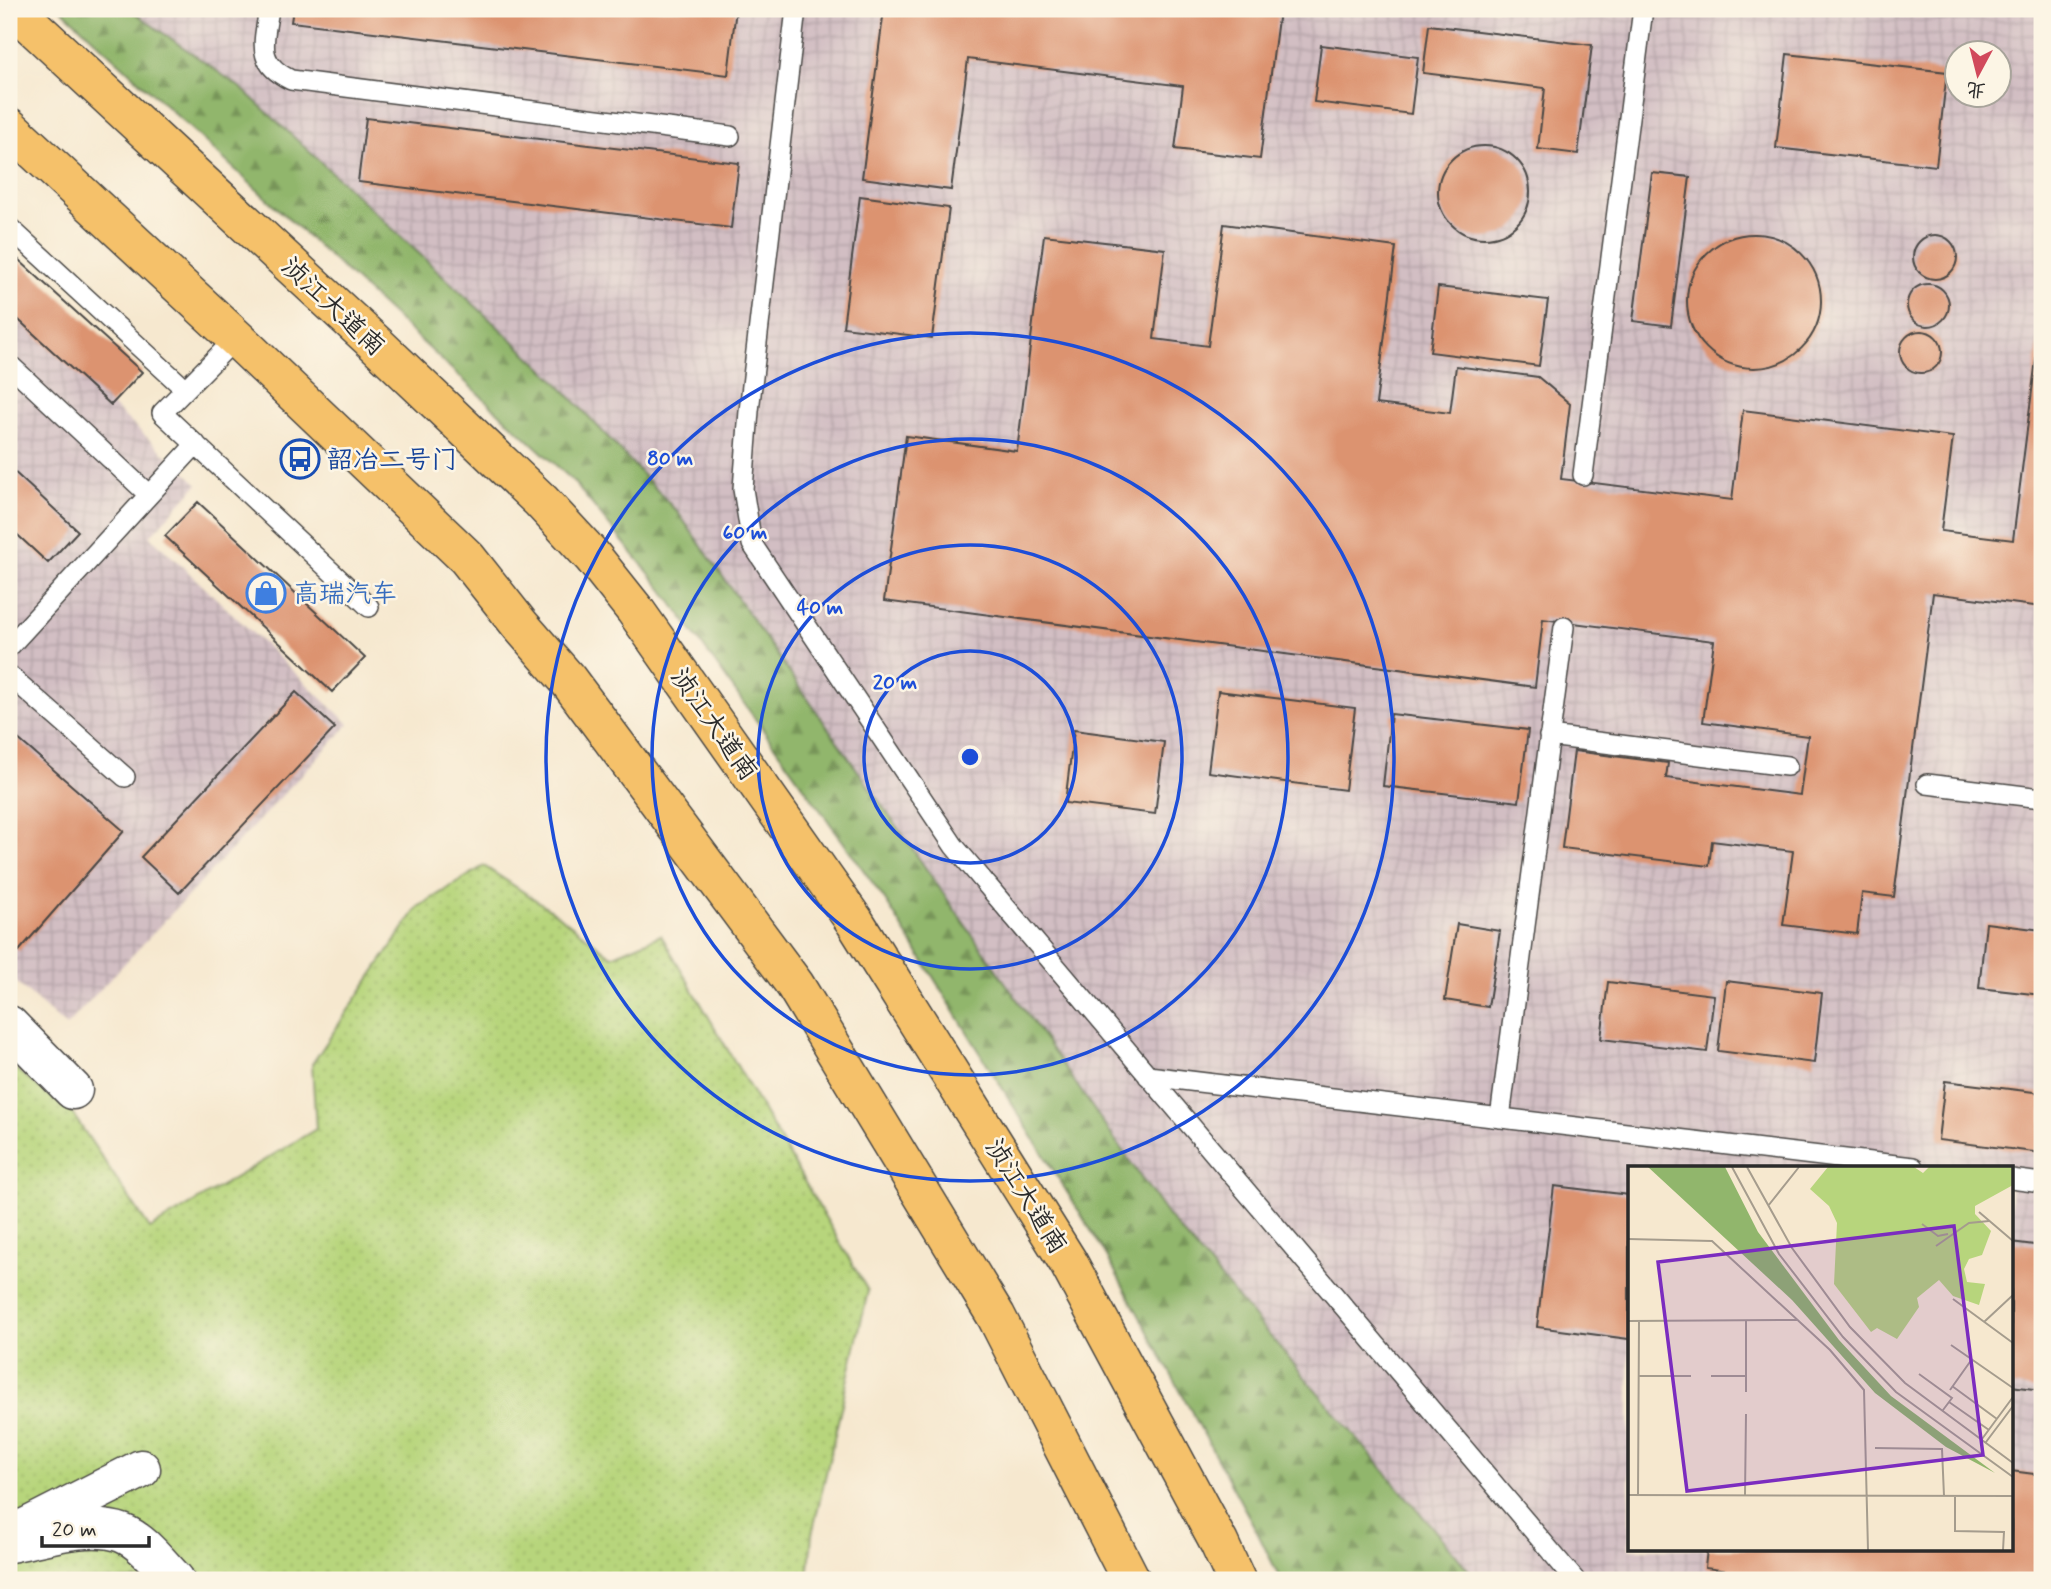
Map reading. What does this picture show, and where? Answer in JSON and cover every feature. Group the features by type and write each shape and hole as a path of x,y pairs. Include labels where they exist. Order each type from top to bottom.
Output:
{"main road":[{"name":"浈江大道南","path":"13,9 375,343 541,501 592,556 635,610 855,922 1068,1262 1219,1543 1236,1580"},
{"path":"9,127 467,558 568,680 795,985 996,1316 1131,1580"}],"street":[{"path":"9,1025 73,1090"},
{"path":"9,1536 141,1469"},
{"path":"9,1543 93,1527 123,1533 141,1546 175,1580"}],"lane":[{"path":"269,9 264,47 268,62 276,73 290,80 730,136"},
{"path":"796,9 749,411 743,489 752,544 954,846 1575,1580"},
{"path":"1583,475 1643,9"},
{"path":"9,227 185,389"},
{"path":"236,338 162,413 369,607"},
{"path":"9,364 149,495"},
{"path":"9,648 196,444"},
{"path":"1500,1118 1563,627"},
{"path":"9,675 124,777"},
{"path":"1549,736 1787,766"},
{"path":"1927,784 2042,798"},
{"path":"1148,1076 1905,1166"},
{"path":"2012,1179 2042,1183"}],"shaded area":[{"path":"129,9 2042,9 2042,1580 1477,1580 1168,1216 553,378 241,88"},
{"path":"9,311 198,484 150,536 349,724 66,1026 9,976"}],"green space":[{"path":"61,9 129,9 241,88 553,378 679,514 1168,1216 1477,1580 1281,1580 1105,1253 887,903 662,589 572,480"},
{"path":"484,866 551,910 612,956 661,935 868,1291 812,1534 808,1580 9,1580 9,1064 72,1113 150,1229 316,1129 312,1064 418,907"}],"building":[{"path":"293,9 736,9 728,75 291,22"},
{"path":"884,9 1279,11 1260,159 1175,149 1183,86 968,59 951,190 862,178"},
{"path":"1429,25 1592,45 1578,154 1538,149 1545,88 1423,73"},
{"path":"1321,45 1418,57 1411,114 1314,102"},
{"path":"1787,54 1942,71 1943,108 1936,166 1776,148"},
{"path":"366,118 739,163 731,228 358,182"},
{"path":"1484,146 1502,149 1517,159 1527,174 1530,192 1527,210 1517,225 1502,235 1484,238 1466,235 1451,225 1441,210 1438,192 1441,174 1451,159 1466,149"},
{"path":"1652,173 1690,177 1671,326 1633,321"},
{"path":"860,196 949,208 932,338 843,327"},
{"path":"1224,224 1396,247 1376,404 1450,413 1456,366 1538,377 1570,404 1561,479 1732,500 1743,410 1953,437 1941,531 2013,540 2042,320 2042,607 1933,593 1894,897 1862,893 1857,934 1783,925 1793,851 1712,841 1709,866 1562,848 1574,751 1668,763 1666,778 1800,795 1808,736 1703,722 1714,641 1543,619 1535,687 884,601 906,436 1017,451 1044,235 1165,249 1154,339 1208,346"},
{"path":"1754,234 1780,239 1802,253 1816,275 1821,301 1816,327 1802,349 1780,363 1754,368 1728,363 1706,349 1692,327 1687,301 1692,275 1706,253 1728,239"},
{"path":"1935,235 1950,242 1957,257 1950,272 1935,279 1920,272 1913,257 1920,242"},
{"path":"9,251 142,372 111,405 9,311"},
{"path":"1928,284 1943,290 1949,305 1943,320 1928,326 1913,320 1907,305 1913,290"},
{"path":"1438,287 1548,300 1539,366 1430,352"},
{"path":"1921,331 1936,337 1942,352 1936,367 1921,373 1906,367 1900,352 1906,337"},
{"path":"9,467 78,531 48,563 9,527"},
{"path":"198,502 365,658 332,692 165,536"},
{"path":"1218,691 1355,708 1345,790 1208,772"},
{"path":"296,692 335,728 179,893 141,857"},
{"path":"1391,714 1528,730 1519,802 1383,786"},
{"path":"1074,730 1164,742 1155,814 1065,803"},
{"path":"9,731 124,831 19,951 9,943"},
{"path":"1986,923 2042,930 2042,995 1979,988"},
{"path":"1457,924 1500,931 1488,1007 1445,1000"},
{"path":"1726,981 1822,993 1814,1063 1718,1051"},
{"path":"1608,982 1714,995 1707,1052 1601,1039"},
{"path":"1945,1081 2042,1093 2042,1153 1938,1140"},
{"path":"1554,1186 1628,1195 1628,1339 1537,1327"},
{"path":"2012,1242 2042,1246 2042,1390 2012,1386"},
{"path":"2012,1471 2042,1475 2042,1580 1797,1580 1705,1568 1707,1550 2012,1550"}],"place":[{"name":"韶冶二号门","path":"300,459"},
{"name":"高瑞汽车","path":"266,593"}]}
